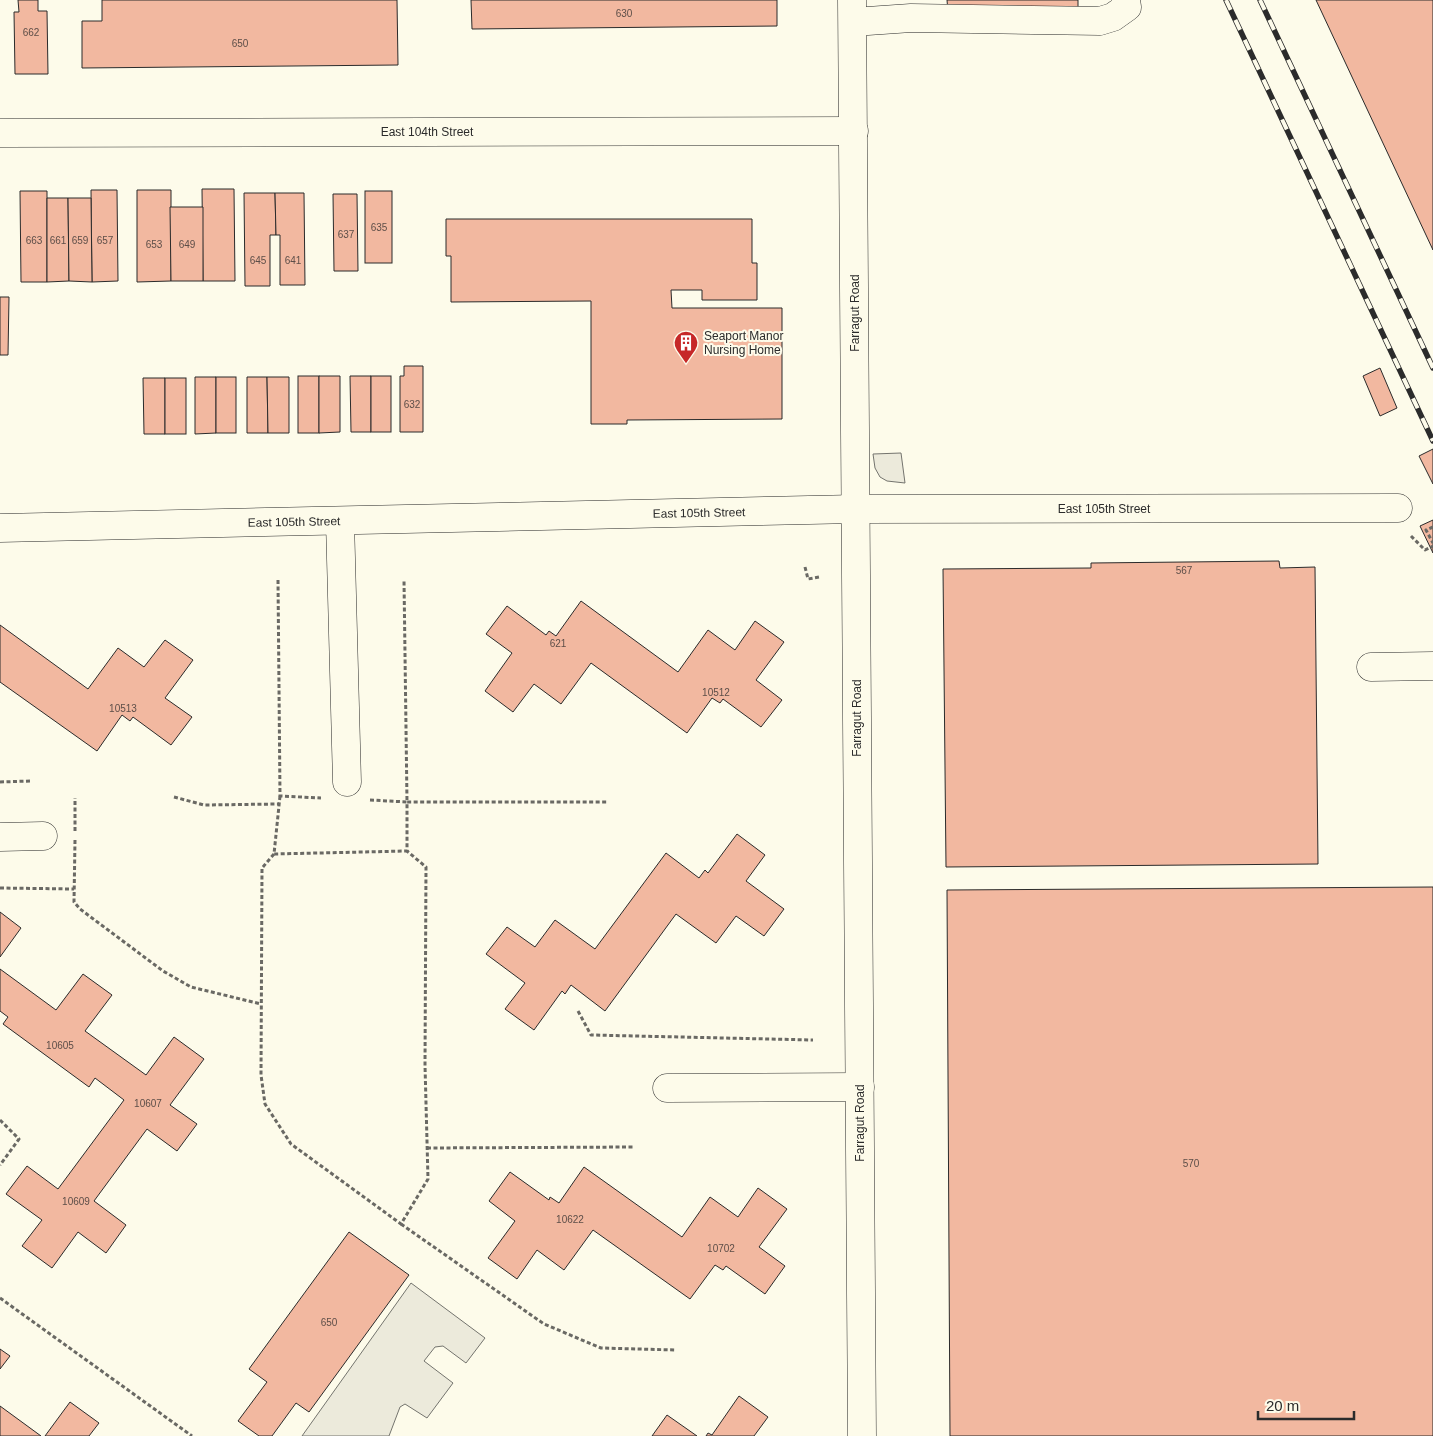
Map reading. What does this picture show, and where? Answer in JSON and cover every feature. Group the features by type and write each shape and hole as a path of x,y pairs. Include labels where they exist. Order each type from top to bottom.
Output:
{"street":[{"path":"852,11 911,18 1100,20 1120,13 1127,6 1126,0"},
{"name":"Farragut Road","path":"852,11 862,1436"},
{"name":"East 104th Street","path":"0,133 854,131"},
{"name":"East 105th Street","path":"0,528 856,509 1398,508"},
{"path":"340,521 347,782"},
{"path":"1371,667 1433,666"},
{"path":"0,837 43,836"},
{"path":"667,1088 860,1087"}],"path":[{"path":"1432,545 1426,530 1433,526"},
{"path":"805,567 808,579 819,577"},
{"path":"0,782 31,781"},
{"path":"280,796 274,854 262,868 261,1075 265,1104 291,1144 544,1324 601,1348 675,1350"},
{"path":"174,797 204,805 280,804"},
{"path":"75,798 74,902 80,909 163,971 191,987 261,1004"},
{"path":"407,851 407,802 608,802"},
{"path":"274,854 407,851 426,868 425,1065 428,1178 402,1224"},
{"path":"0,888 74,889"},
{"path":"578,1011 591,1035 813,1040"},
{"path":"0,1120 19,1140 0,1165"},
{"path":"427,1148 634,1147"},
{"path":"0,1298 192,1436"}],"shaded area":[{"path":"901,453 905,483 887,481 880,477 875,468 873,454"},
{"path":"411,1283 485,1338 466,1363 443,1346 435,1347 424,1361 453,1383 427,1418 405,1404 400,1407 389,1436 302,1436"}],"building":[{"path":"18,0 38,0 38,11 47,11 48,74 15,74 14,12 19,12"},
{"path":"102,0 397,0 398,65 82,68 82,21 102,21"},
{"path":"471,0 777,0 777,26 472,29"},
{"path":"947,0 1078,0 1078,10 948,12"},
{"path":"1316,0 1433,0 1433,250"},
{"path":"202,189 234,189 235,281 203,281"},
{"path":"91,190 117,190 118,281 92,282"},
{"path":"137,190 171,190 171,281 137,282"},
{"path":"20,191 47,191 47,282 21,282"},
{"path":"365,191 392,191 392,263 365,263"},
{"path":"244,193 275,193 276,235 270,235 270,286 245,286"},
{"path":"275,193 304,193 305,285 280,285 280,235 276,235"},
{"path":"333,194 357,194 358,271 334,271"},
{"path":"47,198 68,198 69,281 47,282"},
{"path":"68,198 91,198 92,282 69,281"},
{"path":"170,207 203,207 203,281 171,281"},
{"name":"Seaport Manor Nursing Home","path":"446,219 752,219 752,263 757,263 757,300 702,300 702,290 671,290 672,308 782,308 782,419 627,420 627,424 591,424 591,301 451,302 451,256 446,256"},
{"path":"0,297 9,297 8,355 0,355"},
{"path":"404,366 423,366 423,432 400,432 400,376 404,376"},
{"path":"1380,368 1397,408 1380,416 1363,376"},
{"path":"298,376 319,376 319,433 298,433"},
{"path":"319,376 340,376 340,432 319,433"},
{"path":"350,376 371,376 371,432 351,432"},
{"path":"371,376 391,376 391,432 371,432"},
{"path":"195,377 216,377 216,433 195,434"},
{"path":"216,377 236,377 236,433 216,433"},
{"path":"247,377 267,377 268,433 247,433"},
{"path":"267,377 289,377 289,433 268,433"},
{"path":"143,378 165,378 165,434 144,434"},
{"path":"165,378 186,378 186,434 165,434"},
{"path":"1433,449 1433,484 1419,456"},
{"path":"1433,520 1433,553 1420,526"},
{"path":"1279,561 1280,568 1315,567 1318,864 946,867 943,569 1091,568 1091,563"},
{"path":"581,601 678,672 708,630 735,650 755,621 784,642 756,680 782,700 761,727 723,699 720,703 712,698 687,733 591,663 561,704 534,684 513,712 485,691 512,653 486,634 507,606 546,635 549,631 556,636"},
{"path":"0,625 88,689 118,648 144,667 165,640 193,660 165,698 192,717 171,745 133,717 130,721 122,715 97,751 0,682"},
{"path":"737,834 765,855 746,881 784,909 764,936 736,916 716,943 676,914 605,1011 571,985 565,994 562,991 534,1030 505,1009 525,983 486,954 507,927 535,947 555,920 595,949 666,853 699,878 705,870 708,873"},
{"path":"1433,887 1433,1436 950,1436 947,890"},
{"path":"0,912 21,928 0,957"},
{"path":"0,969 56,1010 83,974 112,995 85,1031 146,1075 174,1037 204,1059 170,1105 197,1124 177,1151 147,1129 94,1201 126,1225 106,1253 78,1232 52,1268 22,1246 42,1220 6,1194 27,1166 58,1189 124,1100 95,1078 89,1087 3,1024 8,1017 0,1011"},
{"path":"584,1167 682,1237 710,1197 738,1217 758,1188 787,1209 759,1247 785,1266 765,1294 726,1266 723,1270 715,1265 690,1299 593,1230 564,1270 537,1250 517,1279 488,1258 515,1221 489,1201 510,1172 549,1200 550,1197 559,1203"},
{"path":"349,1232 409,1275 309,1412 296,1403 272,1436 259,1436 238,1421 267,1382 249,1369"},
{"path":"0,1349 10,1356 0,1369"},
{"path":"739,1396 768,1417 754,1436 706,1436 708,1433 712,1435"},
{"path":"70,1402 99,1423 89,1436 45,1436"},
{"path":"0,1406 41,1436 0,1436"},
{"path":"667,1415 697,1436 652,1436"}],"railway":[{"path":"1226,0 1433,441"},
{"path":"1260,0 1433,368"}],"place":[{"name":"Seaport Manor Nursing Home","path":"686,364"}]}
